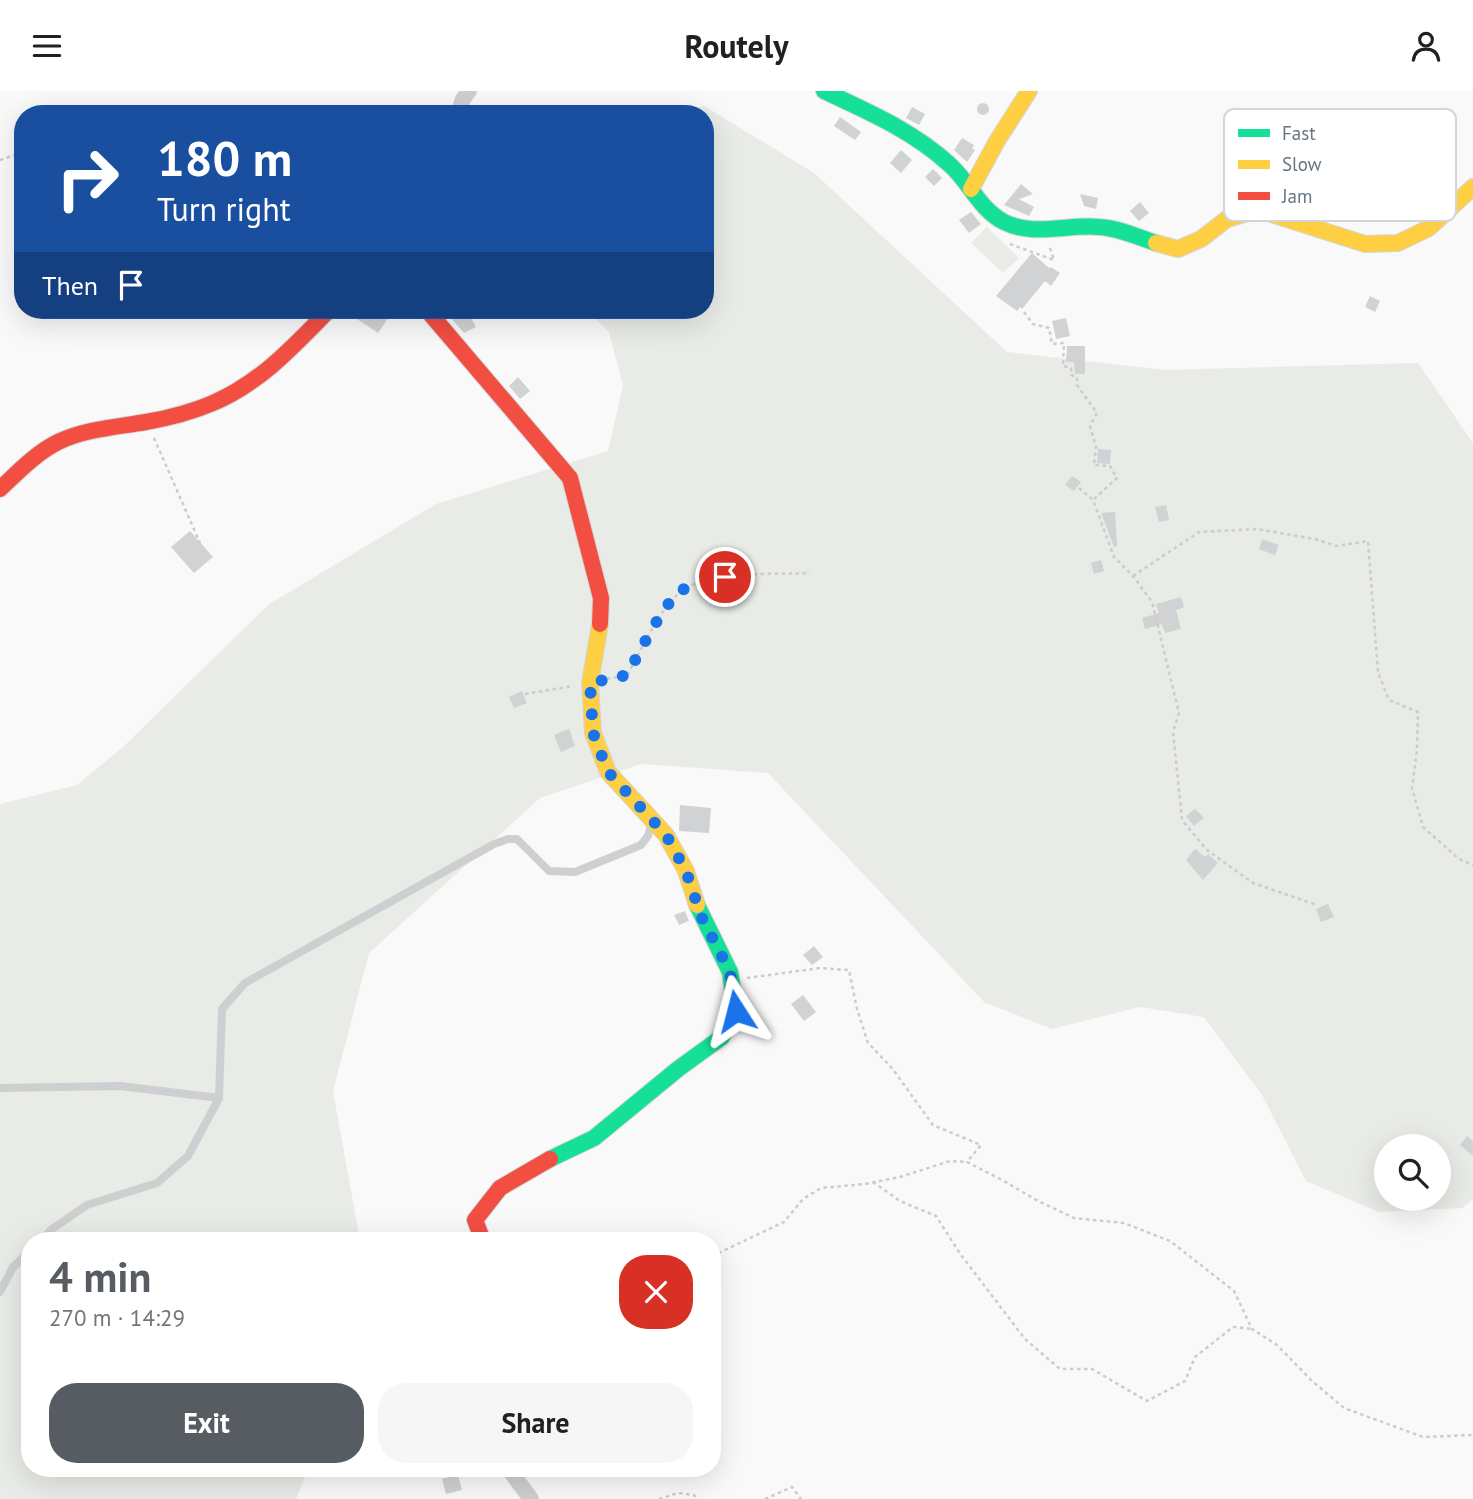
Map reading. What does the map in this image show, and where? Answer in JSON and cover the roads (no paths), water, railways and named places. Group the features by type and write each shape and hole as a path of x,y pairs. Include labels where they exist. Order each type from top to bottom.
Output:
{"street":[{"path":"824,91 859,98 938,154 952,166 989,210 999,219 1014,226 1028,230 1102,227 1178,249 1189,247 1224,221"},
{"path":"971,189 1029,91"},
{"path":"1456,203 1473,187"},
{"path":"1293,221 1365,244 1398,243 1429,228 1437,221"},
{"path":"0,489 37,455 58,442 90,432 183,414 215,402 241,388 283,357 320,319"},
{"path":"435,319 570,478 601,599 599,638 590,683 593,733 608,772 666,835 686,871 701,916 730,972 736,1011 722,1037 678,1069 594,1138 539,1164 500,1188 475,1220 480,1232"},
{"path":"515,1477 531,1499"}],"lane":[{"path":"49,1232 87,1205 157,1183 188,1156 219,1098 222,1009 245,983 501,842 517,839 549,871 576,872 641,845 648,836 652,820"},
{"path":"0,1088 120,1086 219,1098"},
{"path":"0,1292 13,1267 21,1259"}]}
